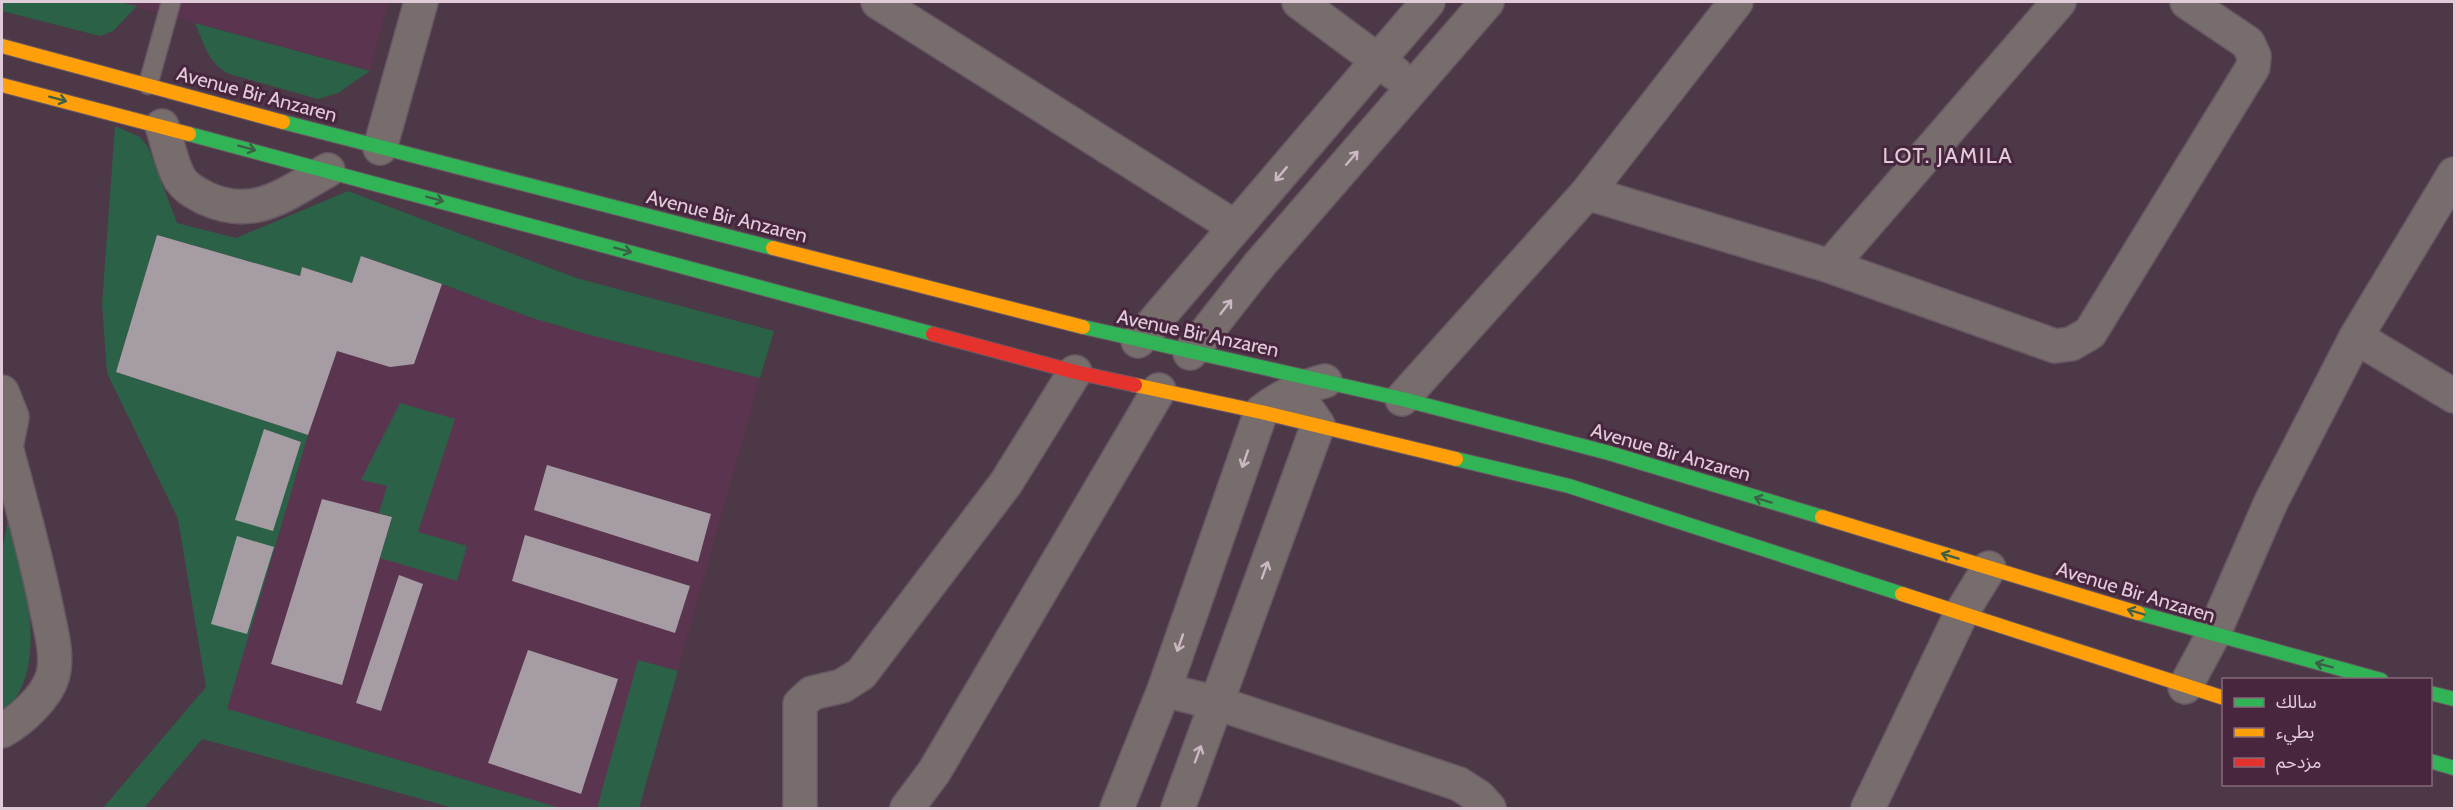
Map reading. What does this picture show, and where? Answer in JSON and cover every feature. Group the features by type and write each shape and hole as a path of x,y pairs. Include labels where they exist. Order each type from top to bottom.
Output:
{"highway":[{"name":"Avenue Bir Anzaren","path":"2,45 380,148 1190,353 1283,380"},
{"path":"2,84 1075,372 1318,425 1569,486 2222,698"},
{"name":"Avenue Bir Anzaren","path":"1325,381 1609,453 2213,635 2374,678"},
{"path":"2432,694 2454,699"},
{"path":"2432,762 2454,768"}],"street":[{"path":"380,148 421,2"},
{"path":"878,2 914,11 1235,227"},
{"path":"1299,2 1413,87"},
{"path":"1138,341 1428,2"},
{"path":"1190,353 1260,264 1487,2"},
{"path":"1402,399 1587,193 1736,2"},
{"path":"1830,266 2059,2"},
{"path":"1587,193 1830,266 2055,346 2070,344 2090,333 2253,67 2254,56 2248,43 2187,2"},
{"path":"162,126 179,177 188,189 222,205 246,208 271,202 328,170"},
{"path":"2185,687 2213,635 2271,502 2356,337 2454,174"},
{"path":"2356,337 2454,396"},
{"path":"800,808 800,704 812,693 842,686 861,674 1006,483 1075,372"},
{"path":"1283,380 1325,381"},
{"path":"1117,808 1164,690 1261,412 1276,400 1283,380"},
{"path":"1178,808 1318,425 1283,380"},
{"path":"907,808 934,772 1159,390"},
{"path":"2,392 12,417 4,460 41,582 54,646 53,675 44,694 12,725 2,731"},
{"path":"1868,808 1962,612 1989,568"},
{"path":"1164,690 1217,703 1459,784 1479,797 1489,808"}],"lane":[{"path":"148,85 171,2"}],"shaded area":[{"path":"119,2 388,2 370,71"},
{"path":"168,200 177,223 236,238 279,221 361,256 532,318 760,378 639,808 454,808 202,739 144,808 103,808 206,687 178,519 107,373 102,304"}],"green space":[{"path":"2,2 119,2 137,6 113,31 100,36 2,11"},
{"path":"195,23 370,71 338,93 318,99 229,74 222,70 211,59"},
{"path":"115,126 140,137 148,147 177,223 236,238 348,191 576,278 774,331 760,378 532,318 362,256 352,283 302,267 300,276 157,235 116,372 308,435 227,709 560,808 454,808 202,739 144,808 103,808 206,687 178,519 107,373 102,304"},
{"path":"400,403 455,419 418,532 467,546 457,581 380,558 392,517 379,513 387,486 361,480"},
{"path":"9,512 26,589 31,645 27,671 18,694 2,714 2,552"},
{"path":"638,660 678,671 639,808 597,808"}],"building":[{"path":"157,235 300,276 302,267 352,283 361,256 442,284 414,364 390,367 337,351 308,435 116,372"},
{"path":"264,429 301,442 273,531 235,520"},
{"path":"547,465 711,514 698,562 534,510"},
{"path":"322,499 392,517 342,685 271,664"},
{"path":"525,535 690,586 675,633 512,581"},
{"path":"237,536 274,547 247,634 211,624"},
{"path":"399,575 423,584 381,711 356,703"},
{"path":"528,650 618,679 581,794 488,763"}],"traffic: fast":[{"path":"283,122 773,248"},
{"path":"189,134 933,334"},
{"path":"1083,327 1402,399 1609,453 1822,517"},
{"path":"1456,459 1569,486 1902,594"},
{"path":"2138,613 2374,678"},
{"path":"2432,694 2454,699"},
{"path":"2432,762 2454,768"}],"traffic: slow":[{"path":"2,46 283,122"},
{"path":"2,85 189,134"},
{"path":"773,248 1083,327"},
{"path":"1135,385 1261,412 1456,459"},
{"path":"1822,517 2138,613"},
{"path":"1902,594 2222,697"}],"traffic: jam":[{"path":"933,334 1075,372 1135,385"}],"district":[{"name":"LOT. JAMILA","path":"1948,155"}]}
